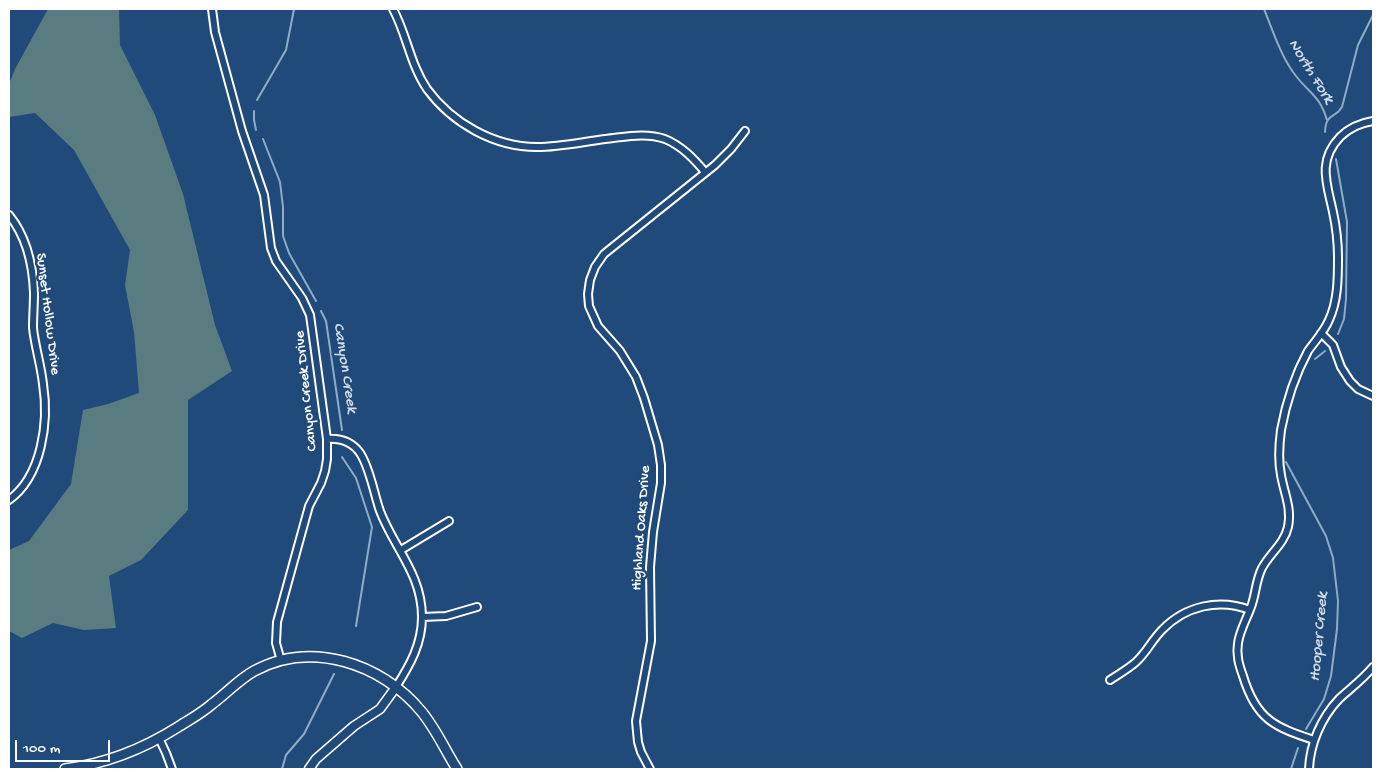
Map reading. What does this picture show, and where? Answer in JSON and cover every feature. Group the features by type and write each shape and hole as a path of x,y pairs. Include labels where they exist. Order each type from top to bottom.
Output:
{"main road":[{"path":"65,769 85,766 118,756 159,738 206,709 246,676 263,667 281,661 310,657 348,662 369,670 396,687 422,712 433,727 457,769"}],"street":[{"name":"Canyon Creek Drive","path":"212,9 215,32 242,131 264,195 271,248 276,260 302,298 310,315 327,439 327,459 323,477 309,506 277,622 276,643 281,661"},
{"path":"393,9 403,31 413,64 427,89 447,111 476,131 507,143 534,147 629,136 650,136 664,139 678,146 705,172"},
{"path":"1314,740 1276,726 1261,713 1250,697 1240,668 1237,652 1240,634 1250,610 1260,574 1265,563 1282,541 1288,525 1289,506 1281,477 1279,461 1281,430 1287,406 1296,377 1308,352 1329,321 1334,304 1338,264 1336,226 1326,181 1326,162 1330,150 1342,136 1358,125 1373,121"},
{"name":"Highland Oaks Drive","path":"650,769 638,742 636,721 650,641 650,567 653,532 661,483 661,465 658,445 638,382 620,350 596,322 590,306 588,287 595,267 604,254 705,172 731,149 745,131"},
{"name":"Sunset Hollow Drive","path":"9,214 23,239 32,272 34,328 45,404 42,433 35,464 23,486 9,500"},
{"path":"1321,333 1335,348 1346,377 1358,389 1373,396"},
{"path":"309,769 316,759 354,726 380,709 410,665 420,636 422,617 421,598 412,570 384,520 360,454 354,447 341,439 327,439"},
{"path":"400,550 449,521"},
{"path":"1110,680 1135,663 1162,630 1184,613 1199,607 1215,604 1236,606 1250,610"},
{"path":"422,617 446,616 477,607"},
{"path":"1309,769 1314,740 1321,724 1332,708 1373,667"},
{"path":"159,738 172,769"}],"green space":[{"path":"48,9 119,9 120,45 155,115 183,194 215,325 232,371 188,400 188,510 141,560 109,576 116,628 84,630 53,623 22,638 9,631 9,550 29,541 71,484 83,410 108,404 139,393 134,332 125,285 130,250 74,150 35,113 9,117 9,84 15,69"}],"waterway":[{"name":"Canyon Creek","path":"257,100 286,50 294,9"},
{"name":"North Fork","path":"1264,9 1286,61 1296,76 1318,100 1327,120"},
{"path":"1325,132 1329,118 1342,107 1358,45 1373,15"},
{"name":"Canyon Creek","path":"254,111 256,130"},
{"name":"Canyon Creek","path":"263,139 280,182 283,207 283,236 289,253 316,301"},
{"name":"Hooper Creek","path":"1336,159 1347,222 1346,299 1344,319 1338,334"},
{"name":"Canyon Creek","path":"321,311 326,321 342,430"},
{"name":"Hooper Creek","path":"1315,359 1325,351"},
{"name":"Canyon Creek","path":"342,457 356,478 372,527 356,626"},
{"name":"Hooper Creek","path":"1286,462 1326,536 1333,558 1338,601 1337,629 1331,676 1324,699 1306,729"},
{"name":"Canyon Creek","path":"282,769 286,755 304,734 334,674"},
{"name":"Hooper Creek","path":"1291,769 1298,748"}]}
